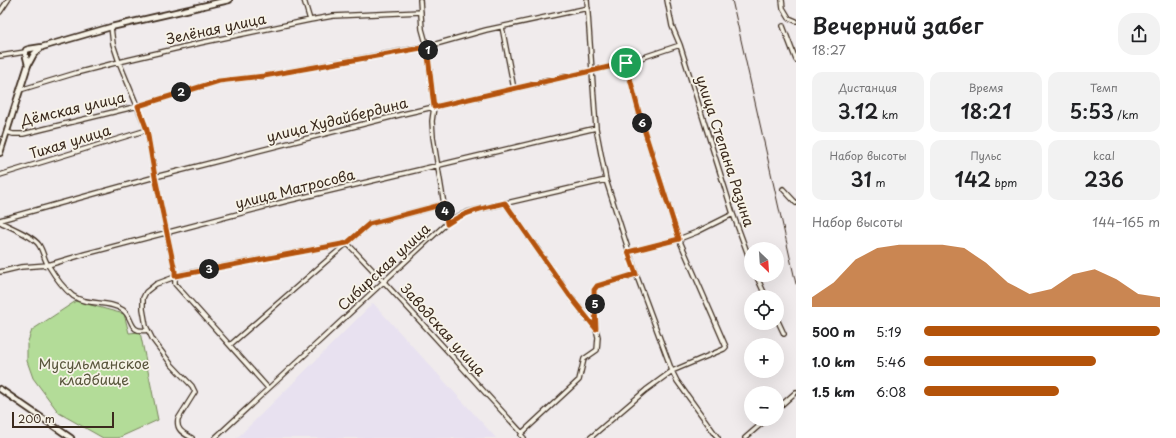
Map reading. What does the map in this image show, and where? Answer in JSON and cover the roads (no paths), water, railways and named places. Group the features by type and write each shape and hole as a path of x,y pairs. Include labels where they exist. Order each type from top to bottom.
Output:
{"street":[{"path":"0,12 8,0"},
{"path":"0,56 26,54 29,58 33,53 42,47 110,27 229,0"},
{"path":"304,0 310,20"},
{"path":"420,0 422,29 427,47 434,107 432,121 437,165 447,224"},
{"path":"587,0 596,128 606,180 628,252 672,371 677,381 718,438"},
{"name":"улица Степана Разина","path":"666,0 672,26 680,45 733,214 744,244"},
{"path":"782,0 783,8 788,18 796,21"},
{"name":"Дёмская улица","path":"7,132 23,134 138,106 219,81 264,76 427,47 502,26 588,8"},
{"name":"Зелёная улица","path":"20,90 119,62 310,20 333,16 421,12"},
{"path":"502,26 514,89"},
{"path":"783,26 796,60"},
{"path":"110,27 113,44 119,62 147,130 155,177 175,271 175,284 268,388"},
{"name":"улица Худайбердина","path":"0,221 155,177 434,107 592,72 626,63 680,45"},
{"path":"28,65 26,54 28,49 33,53"},
{"path":"0,153 33,53"},
{"path":"590,438 646,390 672,371 726,347 679,239 641,120 626,63"},
{"name":"улица Матросова","path":"0,272 48,265 287,201 596,128"},
{"name":"Тихая улица","path":"0,175 147,130"},
{"name":"Сибирская улица","path":"215,438 456,217 468,212 606,180"},
{"path":"783,190 796,203"},
{"path":"505,203 570,296 596,329"},
{"path":"230,345 369,224 444,204"},
{"path":"628,252 679,239 697,232 733,214"},
{"path":"0,221 33,239 39,245 48,265 61,283 74,296 84,300 115,306 122,309 128,314 130,323 135,328 141,331 148,330"},
{"path":"192,438 182,433 177,423 195,392 192,386 171,364 153,340 148,330 143,309 143,298 146,292 156,284 175,276 347,243"},
{"name":"Заводская улица","path":"347,243 385,282 524,438"},
{"path":"517,438 579,380 584,359 597,350 598,337 596,329 594,290 597,286 636,274"},
{"path":"782,330 784,334"},
{"path":"0,389 71,438"},
{"path":"784,403 796,392"},
{"path":"745,438 759,426"}],"railway":[{"path":"732,0 796,284"}],"park label":[{"name":"Мусульманское кладбище","path":"94,372"}]}
